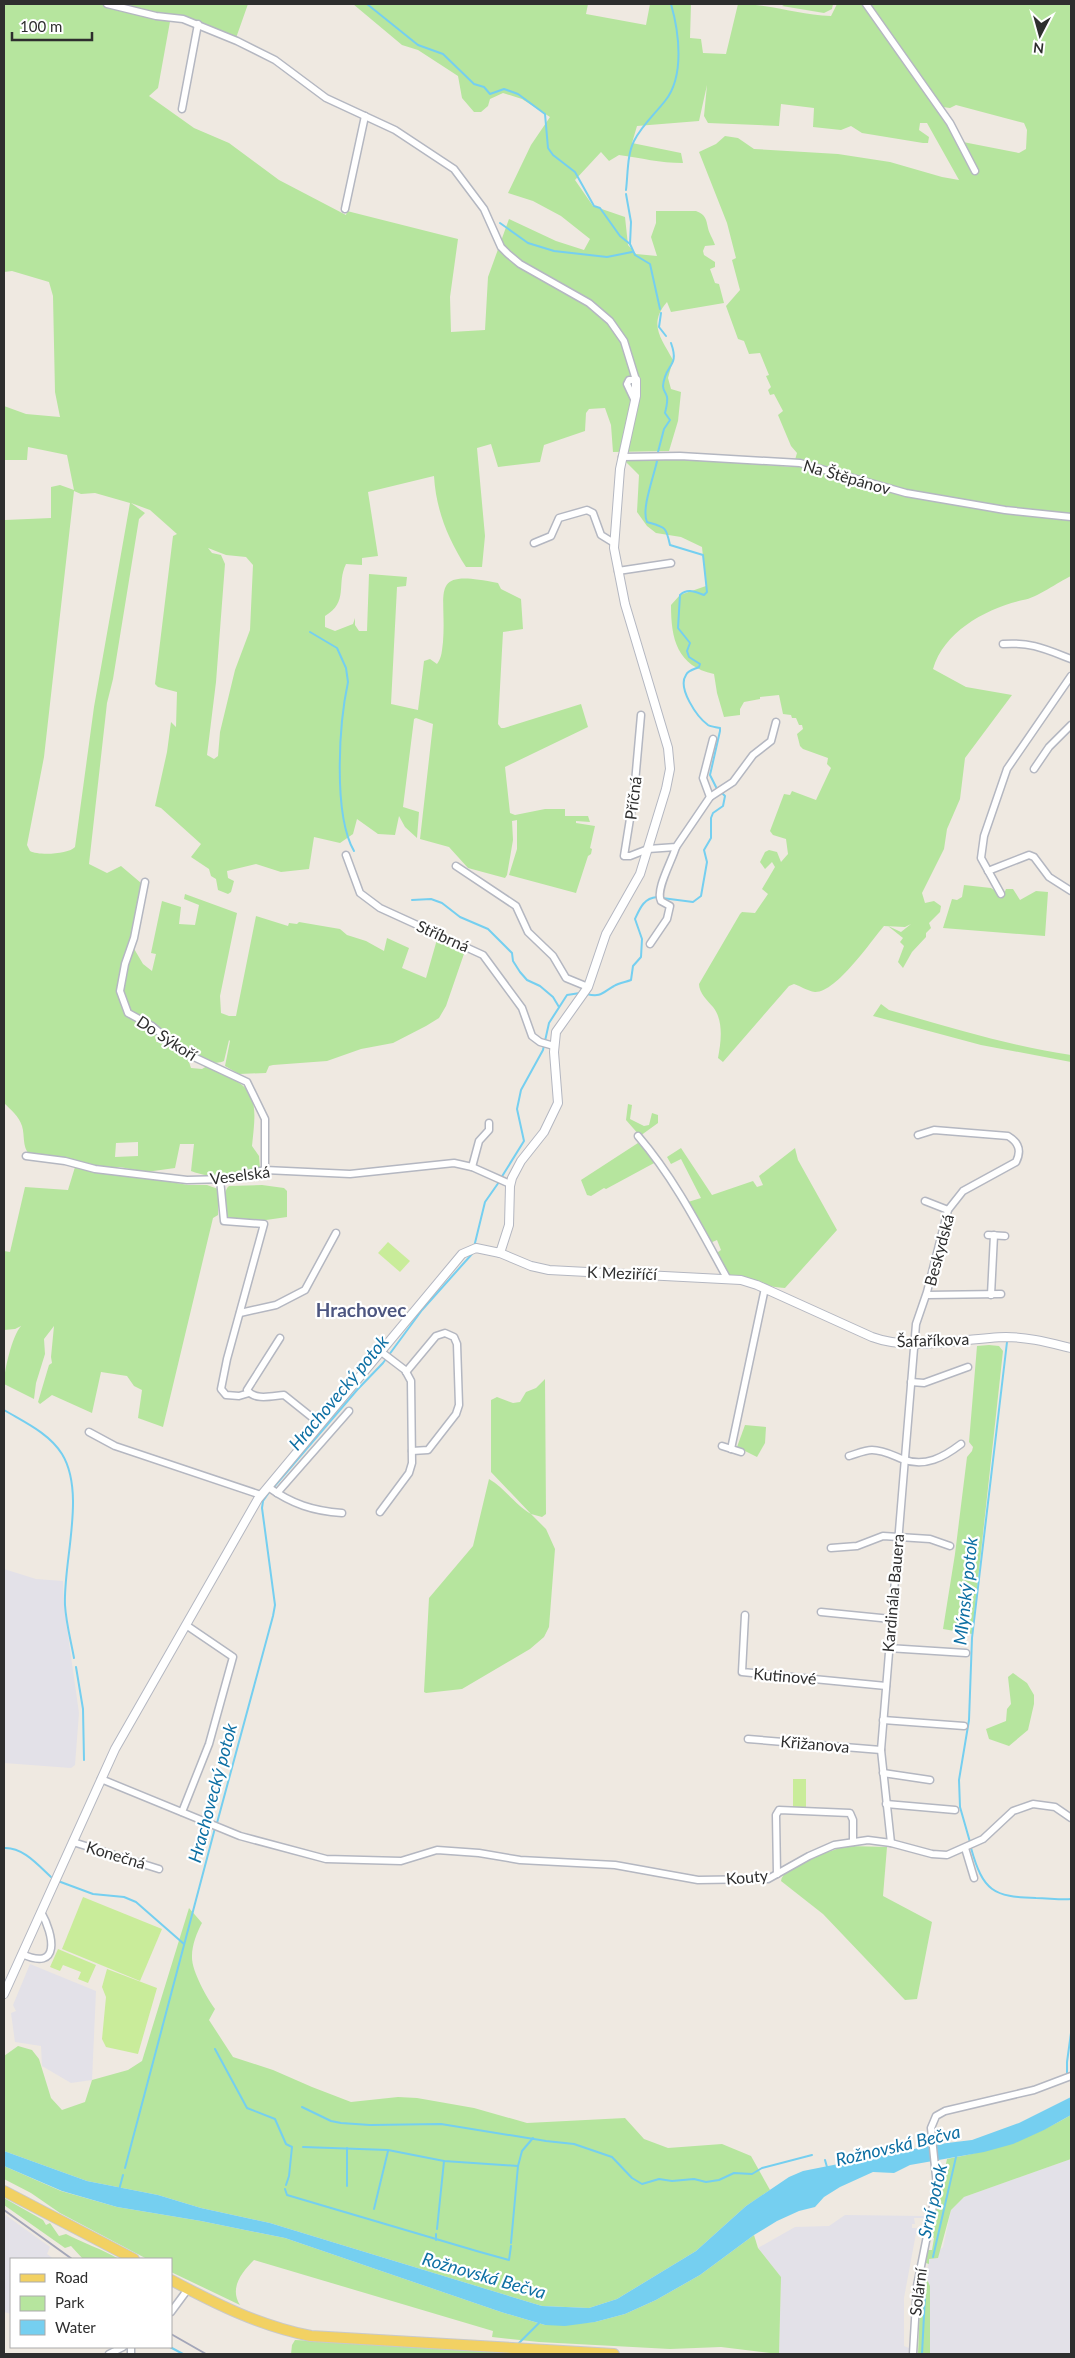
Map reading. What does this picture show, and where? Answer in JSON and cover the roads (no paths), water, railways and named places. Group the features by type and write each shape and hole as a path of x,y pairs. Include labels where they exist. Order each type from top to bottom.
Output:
{"main road":[{"path":"4,2191 132,2258"},
{"path":"172,2281 248,2318 276,2328 311,2336 614,2354"}],"street":[{"path":"107,4 156,16 184,19 237,40 275,60 326,98 395,130 454,169 484,209 501,247 508,254 520,264 589,303 610,321 624,341 636,380 635,401 622,457 614,543 624,604 670,758 670,769 666,789 640,874 606,934 585,991 548,1044 558,1103 544,1132 504,1181 509,1225 500,1253"},
{"path":"866,4 950,123 975,171"},
{"path":"182,109 198,24"},
{"path":"345,209 365,116"},
{"name":"Na Štěpánov","path":"622,457 680,456 800,463 906,493 1005,510 1071,517"},
{"path":"534,543 551,536 559,518 587,510 593,513 601,535 614,543"},
{"path":"618,571 671,563"},
{"path":"1003,644 1024,643 1037,645 1071,659"},
{"path":"1001,894 981,858 981,848 1008,769 1071,676"},
{"name":"Příčná","path":"641,714 634,794 624,856 630,856 648,849"},
{"path":"650,944 667,919 670,906 659,897 660,886 672,862 676,847 710,797 733,782 753,755 770,741 776,722"},
{"path":"1034,769 1050,747 1071,725"},
{"path":"710,797 703,778 714,738"},
{"path":"648,849 676,847"},
{"name":"Stříbrná","path":"346,855 360,893 380,908 483,955 522,1008 532,1036 548,1044"},
{"path":"988,871 1029,855 1034,858 1049,877 1071,890"},
{"path":"456,866 516,906 528,932 553,956 566,978 585,991"},
{"name":"Do Sýkoří","path":"145,882 134,938 125,964 120,991 128,1013 152,1026 181,1051 246,1082 265,1119 265,1170"},
{"path":"472,1167 479,1141 489,1130 490,1123"},
{"name":"Beskydská","path":"915,1343 916,1324 927,1295 948,1210 963,1191 1016,1162 1018,1156 1017,1143 1008,1136 934,1130 918,1135"},
{"path":"638,1136 658,1160 681,1195 727,1278"},
{"name":"Veselská","path":"26,1156 66,1161 95,1169 187,1180 220,1179 265,1170 350,1174 454,1163 472,1167 504,1181"},
{"path":"220,1179 224,1221 264,1224 227,1359 221,1389 226,1395 239,1396 249,1393 262,1398 284,1395 319,1423"},
{"path":"925,1202 948,1210"},
{"path":"240,1313 276,1306 305,1290 336,1233"},
{"path":"991,1295 991,1235 1005,1236"},
{"name":"K Meziříčí","path":"385,1355 460,1256 473,1249 500,1253 532,1266 549,1270 727,1278 747,1282"},
{"name":"Šafaříkova","path":"747,1282 765,1288 878,1339 891,1342 915,1343 1010,1337 1071,1348"},
{"path":"731,1449 765,1288"},
{"path":"927,1295 1001,1294"},
{"path":"406,1372 436,1336 445,1333 456,1339 458,1344 458,1409 428,1450 412,1451"},
{"path":"249,1393 247,1390 280,1338"},
{"name":"Kardinála Bauera","path":"891,1843 881,1750 888,1648 915,1343"},
{"path":"272,1490 319,1423 385,1355 406,1372 411,1381 412,1469 380,1512"},
{"path":"911,1382 924,1382 968,1367"},
{"path":"4,1994 115,1749 261,1495 272,1490 349,1411"},
{"path":"89,1432 115,1446 261,1495"},
{"path":"849,1456 870,1450 887,1452 904,1460 934,1461 961,1444"},
{"path":"722,1446 741,1452"},
{"path":"272,1490 316,1512 342,1513"},
{"path":"832,1548 857,1546 883,1536 930,1539 950,1546"},
{"path":"821,1612 891,1619"},
{"name":"Kutinové","path":"746,1615 742,1672 886,1686"},
{"path":"182,1812 209,1744 233,1657 186,1625"},
{"path":"888,1648 966,1653"},
{"path":"883,1720 964,1726"},
{"name":"Křižanova","path":"748,1739 881,1750"},
{"path":"883,1773 930,1780"},
{"name":"Kouty","path":"101,1779 240,1836 326,1858 401,1861 437,1850 479,1853 520,1860 615,1865 698,1880 766,1879 834,1845 868,1840 891,1843 939,1855 947,1854 983,1839 1014,1811 1023,1806 1044,1804 1055,1807 1071,1818"},
{"path":"886,1804 955,1810"},
{"path":"777,1874 776,1815 779,1810 850,1813 853,1820 852,1842"},
{"name":"Konečná","path":"72,1842 159,1868"},
{"path":"964,1848 974,1878"},
{"path":"22,1954 40,1960 48,1957 51,1953 51,1942 41,1912"},
{"name":"Solární","path":"913,2354 917,2286 937,2186 931,2139 932,2122 941,2112 1034,2090 1071,2076"},
{"path":"172,2311 188,2289"},
{"path":"109,2354 121,2348"}],"water":[{"path":"1071,2097 1071,2115 1044,2130 1013,2144 984,2152 910,2165 894,2173 873,2172 840,2187 824,2197 815,2207 799,2211 777,2221 754,2235 700,2275 656,2300 625,2314 595,2322 565,2326 545,2325 501,2312 285,2238 117,2207 62,2191 4,2166 4,2151 87,2181 158,2195 201,2208 270,2223 542,2306 589,2308 617,2299 696,2251 746,2206 789,2177 803,2171 939,2144 972,2140 1019,2123"}],"waterway":[{"name":"Hrachovecký potok","path":"367,4 418,45 443,54 474,84 484,87 490,94 504,89 518,94 545,114 548,148 553,155 575,172 594,206 600,208 620,236 630,244 635,255 650,264 660,309"},
{"path":"626,190 629,158 634,141 644,125 665,101 676,79 679,54 671,4"},
{"path":"626,194 631,222 630,244"},
{"path":"500,223 528,243 554,251 607,257 632,252"},
{"name":"Hrachovecký potok","path":"661,313 659,327 666,336"},
{"name":"Hrachovecký potok","path":"658,452 664,429 670,420 665,413 667,395 663,386 666,373 674,357 671,343"},
{"name":"Hrachovecký potok","path":"657,461 647,501 647,522 664,528 670,545 703,555 707,592 704,595 689,591 680,595 678,628 690,643 687,651 689,657 700,664 699,667 686,675 684,681 686,694 694,709 704,721 709,726 720,728 710,775 717,789"},
{"path":"310,632 337,648 346,668 348,682 340,744 340,792 347,835 354,851"},
{"name":"Hrachovecký potok","path":"662,898 693,902 701,896 707,862 704,850 711,838 711,818 713,813 723,806 725,796 721,792"},
{"name":"Hrachovecký potok","path":"587,994 599,995 616,985 631,980 633,966 641,957 642,939 635,919 641,907 649,899 657,897"},
{"path":"412,900 431,899 442,903 460,917 488,929 512,953 513,961 527,980 540,986 553,997 559,1007"},
{"name":"Hrachovecký potok","path":"501,1178 524,1141 517,1109 521,1090 543,1050 549,1023 567,995 580,993"},
{"name":"Hrachovecký potok","path":"474,1247 485,1202 499,1182"},
{"name":"Hrachovecký potok","path":"273,1488 357,1390 383,1363 422,1310 472,1254"},
{"name":"Mlýnský potok","path":"970,1842 960,1807 959,1780 969,1720 972,1638 1007,1342"},
{"path":"4,1410 36,1429 50,1440 62,1454 69,1470 73,1508 65,1605 74,1658"},
{"name":"Hrachovecký potok","path":"217,1823 275,1605 262,1508 263,1501 270,1491"},
{"path":"76,1667 83,1709 84,1760"},
{"name":"Hrachovecký potok","path":"125,2168 215,1828"},
{"path":"4,1848 18,1850 51,1877"},
{"name":"Mlýnský potok","path":"971,1848 980,1874 992,1889 1009,1896 1071,1899"},
{"path":"58,1881 93,1894 124,1897 136,1902 184,1944"},
{"name":"Mlýnský potok","path":"1067,2075 1071,2033"},
{"path":"215,2049 247,2108 275,2119 286,2144 292,2147 289,2176 286,2185"},
{"path":"302,2107 331,2121 341,2123 370,2125 441,2124 574,2144 612,2157 632,2178 642,2184 659,2179 672,2181 694,2179 706,2182 719,2180 734,2173 752,2174 762,2168 812,2155"},
{"path":"511,2243 518,2166 522,2151 533,2138"},
{"path":"303,2147 388,2150 444,2161 518,2166"},
{"path":"347,2148 347,2186"},
{"path":"374,2209 388,2151"},
{"name":"Srní potok","path":"933,2257 956,2157"},
{"path":"825,2160 827,2167"},
{"path":"437,2229 444,2161"},
{"name":"Hrachovecký potok","path":"119,2190 123,2175"},
{"path":"285,2189 287,2195 509,2260 511,2246"},
{"path":"436,2234 436,2240"},
{"name":"Srní potok","path":"922,2354 925,2296"},
{"path":"517,2345 539,2323"},
{"path":"172,2348 183,2354"}],"railway":[{"path":"4,2210 71,2258"},
{"path":"172,2335 206,2354"}],"district":[{"name":"Hrachovec","path":"361,1310"}],"water label":[{"name":"Rožnovská Bečva","path":"898,2146"},
{"name":"Rožnovská Bečva","path":"484,2276"}]}
